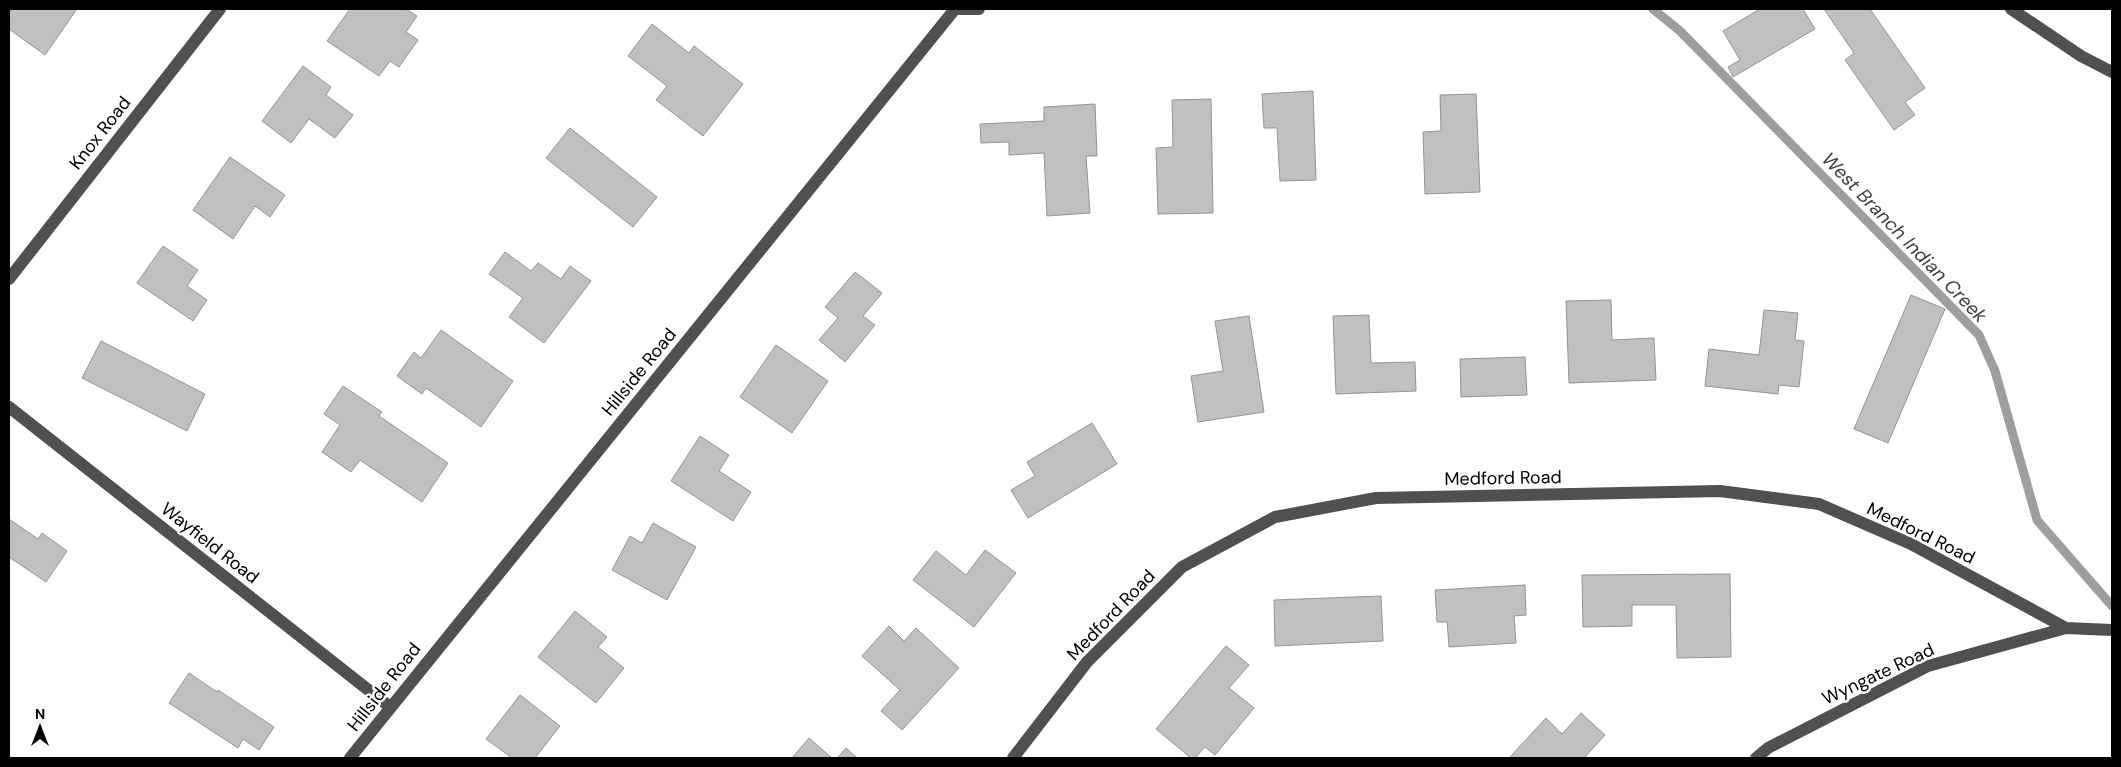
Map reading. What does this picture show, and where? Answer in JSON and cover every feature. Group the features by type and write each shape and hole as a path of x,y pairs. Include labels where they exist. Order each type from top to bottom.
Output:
{"street":[{"name":"Knox Road","path":"9,279 220,9"},
{"path":"955,9 979,9"},
{"name":"Hillside Road","path":"350,758 955,9"},
{"path":"2011,9 2081,56 2112,72"},
{"name":"Wayfield Road","path":"9,406 390,707"},
{"name":"Medford Road","path":"1013,758 1087,662 1182,567 1275,516 1376,498 1720,492 1819,504 1912,544 2066,628"},
{"name":"Wyngate Road","path":"1756,758 1768,748 1928,666 2066,628 2112,630"}],"building":[{"path":"9,9 77,9 45,55 9,29"},
{"path":"350,9 406,9 417,16 406,32 418,40 399,67 390,61 379,76 327,41"},
{"path":"1760,9 1803,9 1815,29 1733,77 1728,67 1740,60 1723,31"},
{"path":"1824,9 1870,9 1925,88 1905,102 1915,115 1894,130 1845,60 1854,53"},
{"path":"652,24 689,53 694,46 743,84 703,136 656,100 667,86 628,56"},
{"path":"303,66 331,87 326,95 353,115 335,138 309,119 291,143 262,121"},
{"path":"1313,91 1316,180 1280,181 1277,128 1264,128 1262,94"},
{"path":"1476,94 1480,192 1425,194 1423,132 1441,131 1440,95"},
{"path":"1211,99 1213,213 1158,214 1156,148 1173,147 1172,100"},
{"path":"1095,104 1097,156 1086,156 1090,213 1047,216 1044,153 1009,155 1009,142 981,143 980,124 1044,121 1044,107"},
{"path":"570,128 657,197 633,227 546,158"},
{"path":"230,157 285,195 270,217 255,206 233,239 193,210"},
{"path":"163,246 198,270 187,286 207,300 193,321 137,283"},
{"path":"505,252 531,271 538,263 561,279 570,266 591,281 544,343 509,317 523,298 489,274"},
{"path":"855,272 882,293 863,316 875,325 845,362 819,340 838,318 825,307"},
{"path":"1911,295 1945,309 1888,443 1854,429"},
{"path":"1611,300 1612,340 1654,338 1656,380 1569,383 1566,301"},
{"path":"1764,310 1798,313 1795,340 1804,341 1799,387 1779,385 1778,394 1705,386 1709,349 1759,355"},
{"path":"1369,315 1371,363 1415,362 1416,391 1336,394 1333,316"},
{"path":"1249,316 1264,412 1198,422 1191,376 1223,371 1215,321"},
{"path":"441,330 513,381 481,427 426,388 422,394 397,376 414,352 421,358"},
{"path":"101,341 205,394 187,431 82,378"},
{"path":"776,345 828,381 792,433 740,397"},
{"path":"1525,357 1527,395 1461,397 1460,359"},
{"path":"343,386 382,412 379,416 448,463 422,502 360,460 351,472 322,452 340,425 324,414"},
{"path":"1092,423 1117,464 1028,518 1011,490 1035,476 1027,462"},
{"path":"700,436 729,455 719,471 751,492 733,521 671,481"},
{"path":"9,519 38,539 42,533 67,551 46,582 9,557"},
{"path":"653,523 696,547 667,600 612,570 630,536 642,543"},
{"path":"985,550 1016,573 974,627 913,580 936,551 966,575"},
{"path":"1730,574 1731,657 1677,658 1676,605 1632,605 1632,626 1583,627 1582,575"},
{"path":"1525,585 1526,615 1514,616 1516,643 1449,647 1447,622 1437,622 1435,590"},
{"path":"1381,596 1383,641 1275,646 1274,600"},
{"path":"575,611 607,637 598,647 624,668 596,703 538,657"},
{"path":"889,626 904,641 916,628 959,668 902,730 881,711 900,690 862,656"},
{"path":"1226,646 1249,665 1229,688 1254,708 1215,755 1205,747 1195,758 1191,758 1156,729"},
{"path":"189,673 274,727 259,750 243,739 238,748 169,703"},
{"path":"520,695 560,726 535,758 512,758 486,739"},
{"path":"1581,713 1605,735 1584,758 1509,758 1546,718 1562,734"},
{"path":"809,738 832,758 792,758"},
{"path":"846,748 857,758 837,758"}],"waterway":[{"name":"West Branch Indian Creek","path":"1653,9 1680,31 1979,335 1995,371 2037,520 2112,606"}]}
